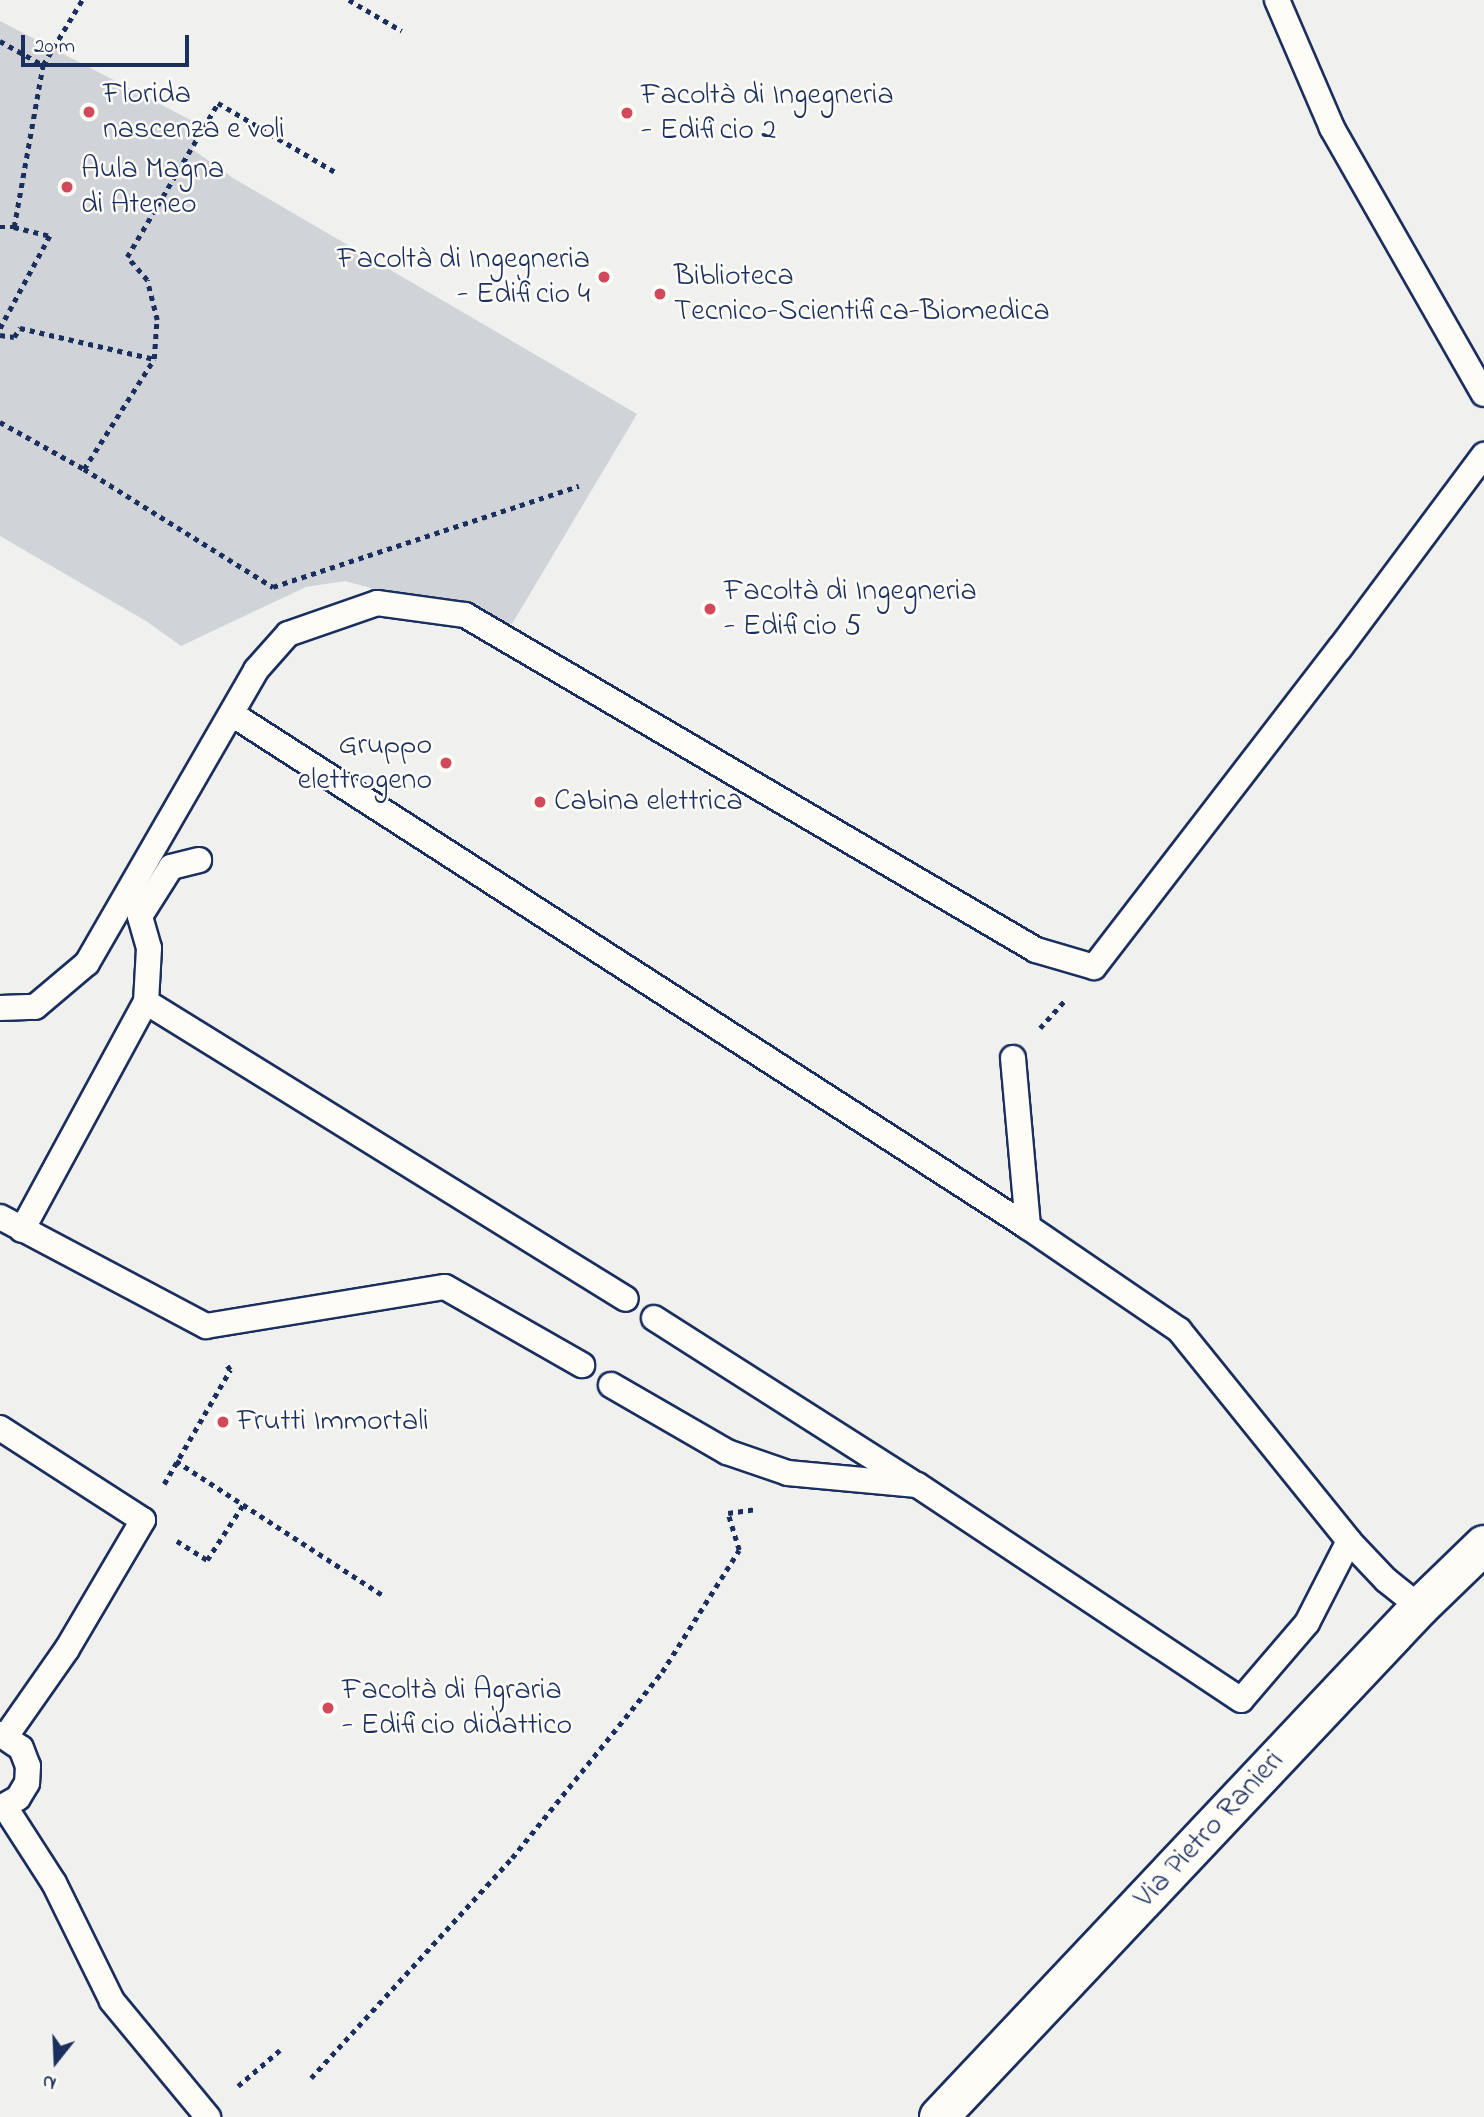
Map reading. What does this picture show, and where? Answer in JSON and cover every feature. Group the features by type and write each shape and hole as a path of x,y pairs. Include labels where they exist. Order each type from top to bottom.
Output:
{"street":[{"name":"Via Pietro Ranieri","path":"939,2117 1420,1607 1484,1545"}],"lane":[{"path":"1276,0 1332,128 1484,394"},
{"path":"0,1008 35,1007 87,963 163,826 256,670 288,634 377,603 465,615 1036,950 1094,967 1324,670 1484,455"},
{"path":"232,714 1028,1227 1179,1330 1349,1541 1386,1580 1420,1607"},
{"path":"22,1230 146,1002 149,948 140,916 171,867 199,859"},
{"path":"146,1002 626,1299"},
{"path":"1013,1058 1028,1227"},
{"path":"0,1217 206,1326 445,1287 582,1365"},
{"path":"654,1318 917,1485 1241,1700 1307,1623 1349,1541"},
{"path":"611,1385 727,1452 788,1473 917,1485"},
{"path":"0,1429 143,1520 67,1649 3,1735 21,1748 28,1766 27,1783 23,1790 18,1798 2,1808 54,1883 112,2001 208,2117"},
{"path":"54,1883 105,2005 197,2117"}],"path":[{"path":"14,226 43,65 82,0"},
{"path":"349,0 402,31"},
{"path":"0,41 43,65"},
{"path":"84,469 154,359 157,320 146,280 127,257 218,103 335,172"},
{"path":"0,227 14,226 50,236 2,318 0,329"},
{"path":"0,335 13,337 20,328 154,359"},
{"path":"0,422 84,469 273,587 579,486"},
{"path":"1013,1058 1094,967"},
{"path":"206,1326 230,1370 176,1461 382,1595"},
{"path":"207,1560 243,1505"},
{"path":"311,2078 512,1858 662,1672 739,1550 728,1513"},
{"path":"229,2093 280,2050"}],"shaded area":[{"path":"0,21 204,127 192,149 233,178 637,414 512,624 412,594 378,590 345,581 306,587 181,646 146,621 0,536"}],"place":[{"name":"Florida nascenza e voli","path":"89,112"},
{"name":"Facoltà di Ingegneria - Edificio 2","path":"627,113"},
{"name":"Aula Magna di Ateneo","path":"67,187"},
{"name":"Facoltà di Ingegneria - Edificio 4","path":"604,277"},
{"name":"Biblioteca Tecnico-Scientifica-Biomedica","path":"660,294"},
{"name":"Facoltà di Ingegneria - Edificio 5","path":"710,609"},
{"name":"Gruppo elettrogeno","path":"446,763"},
{"name":"Cabina elettrica","path":"540,802"},
{"name":"Frutti Immortali","path":"223,1422"},
{"name":"Facoltà di Agraria - Edificio didattico","path":"328,1708"}]}
